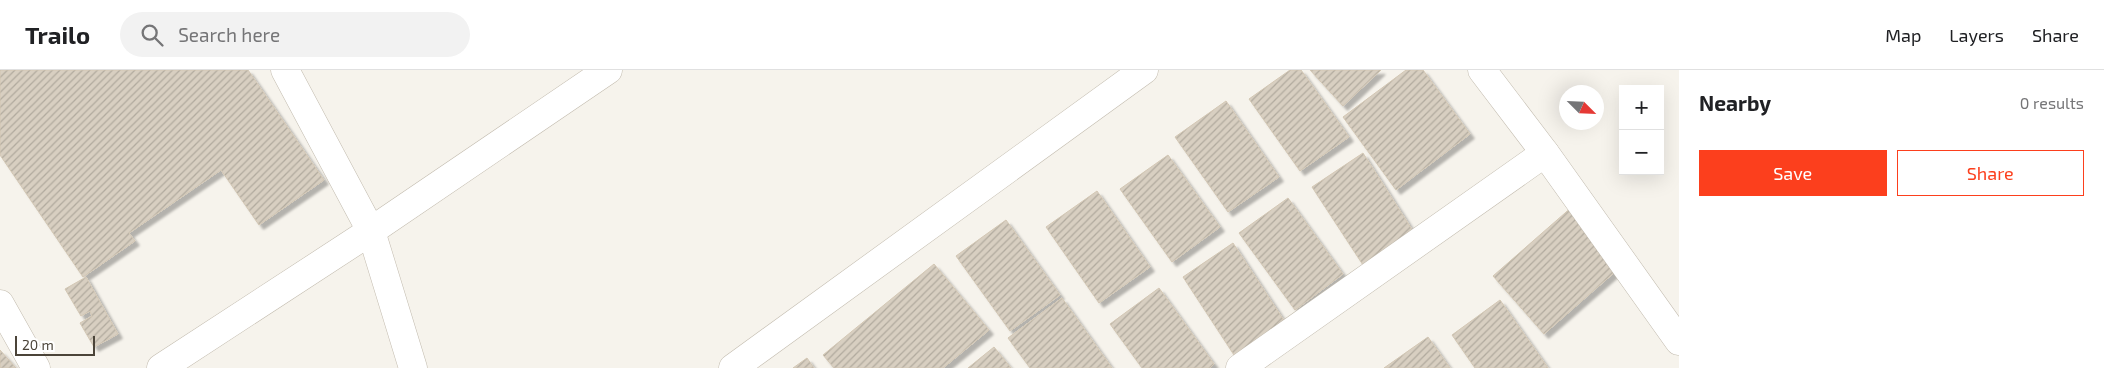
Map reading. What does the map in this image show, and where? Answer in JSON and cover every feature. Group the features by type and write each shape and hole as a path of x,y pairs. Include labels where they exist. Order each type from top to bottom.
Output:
{"street":[{"path":"285,70 371,231 413,368"},
{"path":"162,368 371,231 608,70"},
{"path":"734,368 1144,70"},
{"path":"1482,70 1545,153 1679,341"},
{"path":"1240,368 1545,153"},
{"path":"0,304 36,368"}],"building":[{"path":"0,70 248,70 324,180 259,225 221,170 129,233 135,241 83,277 0,155"},
{"path":"1290,70 1301,70 1349,137 1300,171 1249,99"},
{"path":"1310,70 1381,70 1343,106"},
{"path":"1406,70 1423,70 1470,134 1396,190 1343,117"},
{"path":"1226,101 1279,177 1228,212 1175,137"},
{"path":"1363,153 1413,231 1363,265 1312,187"},
{"path":"1168,155 1220,227 1172,262 1120,189"},
{"path":"1097,191 1150,267 1099,303 1046,227"},
{"path":"1288,198 1343,274 1295,310 1239,233"},
{"path":"1573,206 1624,264 1544,334 1493,276"},
{"path":"1006,220 1060,295 1010,331 956,256"},
{"path":"1233,243 1285,322 1234,355 1183,277"},
{"path":"934,264 989,330 943,368 834,368 823,355"},
{"path":"86,277 118,334 94,347 80,323 92,316 90,311 81,316 65,289"},
{"path":"1159,288 1214,364 1210,368 1142,368 1110,324"},
{"path":"1062,298 1112,368 1030,368 1008,338"},
{"path":"1500,300 1548,368 1475,368 1452,335"},
{"path":"1428,337 1450,368 1384,368"},
{"path":"994,347 1011,368 968,368"},
{"path":"0,350 16,368 0,368"},
{"path":"807,358 814,368 793,368"}]}
